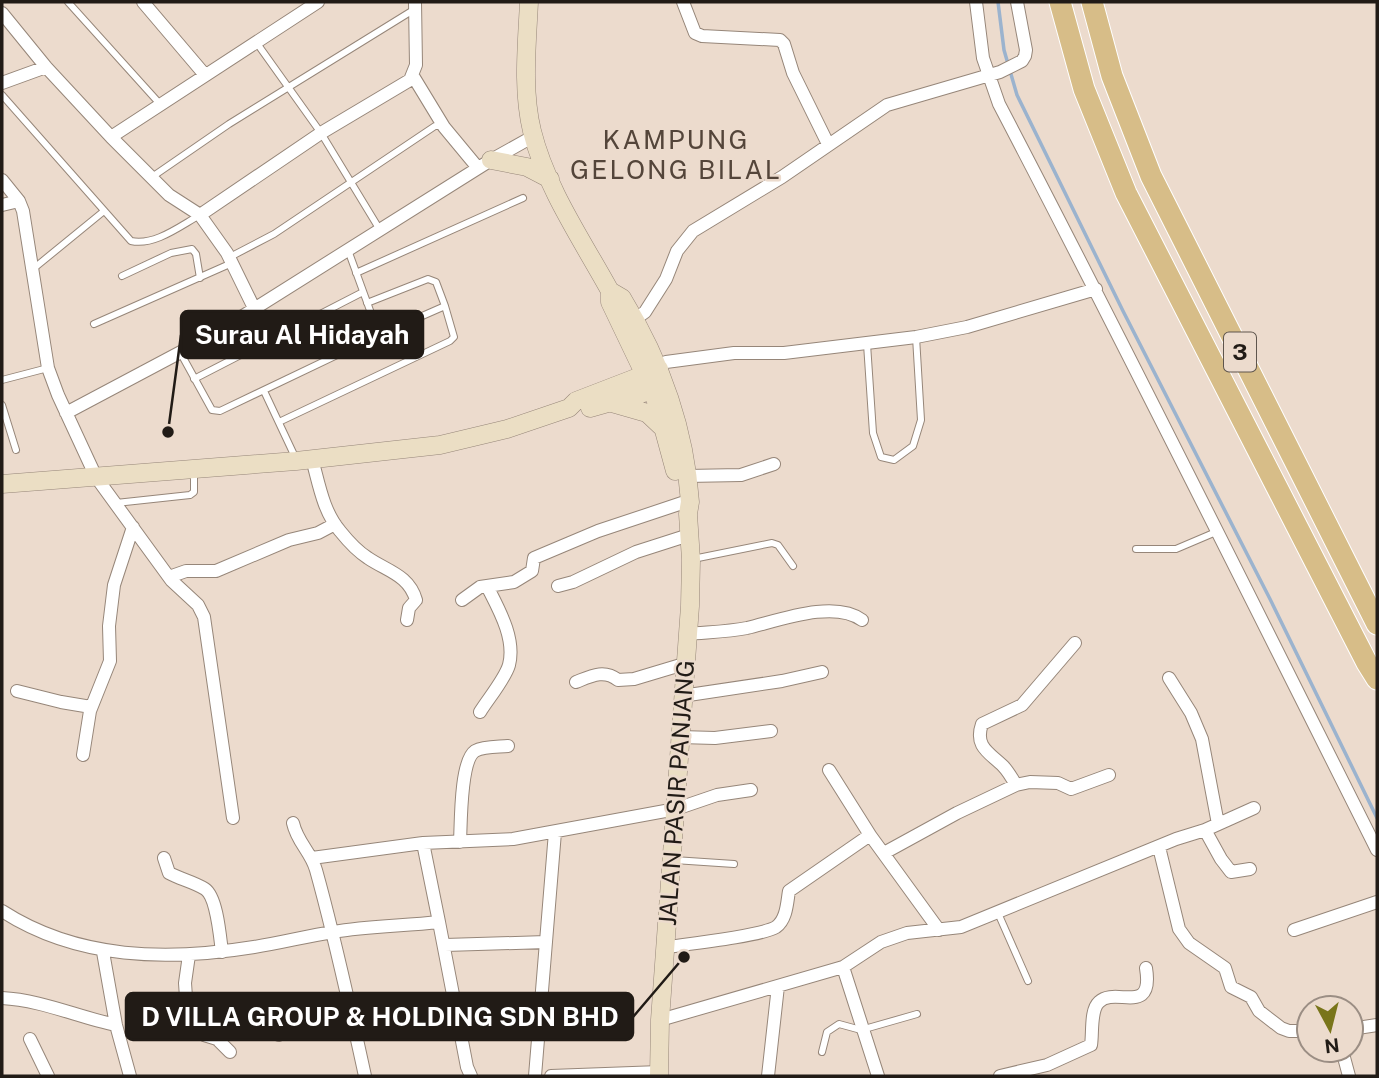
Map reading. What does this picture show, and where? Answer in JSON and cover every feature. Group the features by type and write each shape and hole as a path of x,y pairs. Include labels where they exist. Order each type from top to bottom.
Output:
{"main road":[{"path":"529,2 527,78 534,136 550,179 610,291 610,302 631,343 656,380 685,509"},
{"path":"1060,2 1084,89 1126,193 1377,679"},
{"name":"3","path":"1092,2 1112,76 1151,176 1377,624"},
{"path":"484,164 527,167 550,179"},
{"path":"610,291 622,298 635,319 656,380 677,425 690,502 685,509"},
{"path":"608,397 627,365 631,343"},
{"path":"2,484 304,460 440,445 507,429 569,408 576,401 608,397 656,380"},
{"path":"608,397 647,414 666,432"},
{"name":"JALAN PASIR PANJANG","path":"660,1074 660,1020 687,634 690,549 685,509"}],"street":[{"path":"144,2 205,75"},
{"path":"111,137 318,2"},
{"path":"683,2 692,30 702,36 780,40 828,144"},
{"path":"976,2 983,58 994,74 999,103 1096,289 1377,850"},
{"path":"635,319 645,312 666,279 677,251 692,231 782,177 887,105 994,74 1018,64 1025,57 1026,50 1017,2"},
{"path":"200,215 321,133 410,80 416,65 415,6"},
{"path":"2,13 46,67 111,137 169,195 200,215 230,261 254,308"},
{"path":"2,83 46,67"},
{"path":"413,76 444,127 484,164"},
{"path":"66,413 180,352 484,164 534,136"},
{"path":"2,180 19,201 25,221 48,368 66,413 96,477 169,577 198,605 204,617 233,818"},
{"path":"2,205 19,201"},
{"path":"656,380 666,362 734,353 784,353 916,337 968,327 1096,289"},
{"path":"304,460 335,524 369,559 400,576 409,585 415,600 408,610 407,621"},
{"path":"687,476 741,475 774,464"},
{"path":"463,600 475,589 522,578 532,571 534,558 598,531 685,509"},
{"path":"169,577 186,571 216,571 289,540 318,533 335,524"},
{"path":"83,755 91,707 108,670 112,597 133,527"},
{"path":"558,586 636,552 690,549"},
{"path":"480,712 508,669 510,661 506,627 487,586"},
{"path":"687,634 735,630 809,613 839,612 856,615 862,620"},
{"path":"1016,785 1006,769 985,752 980,730 982,724 1022,705 1075,642"},
{"path":"576,682 605,673 624,680 684,664"},
{"path":"682,696 782,681 822,672"},
{"path":"1168,678 1191,713 1202,739 1218,824"},
{"path":"17,691 91,707"},
{"path":"680,737 715,738 771,731"},
{"path":"460,842 464,784 471,756 476,751 508,746"},
{"path":"829,770 870,835 939,930"},
{"path":"884,853 957,813 1016,785 1030,782 1058,783 1071,789 1109,775"},
{"path":"312,858 423,843 513,839 676,809 718,795 751,790"},
{"path":"660,1020 843,967 881,942 907,933 961,927 1254,808"},
{"path":"293,823 299,841 312,858 365,1076"},
{"path":"1205,830 1220,859 1231,872 1250,869"},
{"path":"535,1076 555,832"},
{"path":"667,947 776,927 784,916 789,891 870,835"},
{"path":"423,843 467,1067 471,1076"},
{"path":"1159,847 1175,917 1184,936 1225,968 1231,987 1251,997 1259,1011 1280,1028 1295,1031"},
{"path":"164,858 169,873 209,893 222,952"},
{"path":"1293,930 1377,902"},
{"path":"2,911 65,941 103,952 170,956 222,952 332,932 439,922"},
{"path":"445,945 547,942"},
{"path":"103,952 129,1076"},
{"path":"189,955 185,983 188,1003 198,1017 204,1035 220,1040 230,1052"},
{"path":"843,967 861,1030 878,1076"},
{"path":"1000,1076 1047,1065 1091,1045 1094,1032 1093,1014 1098,1002 1104,998 1141,995 1148,982 1146,968"},
{"path":"768,1076 778,986"},
{"path":"2,998 26,1000 116,1024"},
{"path":"279,1035 286,1026 299,1019 350,1009"},
{"path":"30,1039 48,1076"},
{"path":"551,1076 660,1074"}],"lane":[{"path":"68,2 160,104"},
{"path":"152,177 415,6"},
{"path":"256,41 321,133 380,229"},
{"path":"2,94 125,235 135,242 170,232 200,215"},
{"path":"94,324 200,278 274,234 435,126 444,127"},
{"path":"356,273 523,198"},
{"path":"33,269 104,211"},
{"path":"122,276 172,253 192,249 196,254 200,278"},
{"path":"348,250 379,335"},
{"path":"279,422 454,337 436,282 429,279 367,303"},
{"path":"194,379 363,292"},
{"path":"180,352 212,410 224,410 445,306"},
{"path":"867,344 873,433 881,457 894,460 913,446 921,420 916,337"},
{"path":"2,380 48,368"},
{"path":"264,391 279,422 304,460"},
{"path":"2,405 16,450"},
{"path":"116,503 190,495 194,492 194,469"},
{"path":"1136,549 1176,549 1216,532"},
{"path":"690,549 772,542 778,545 793,566"},
{"path":"672,860 734,864"},
{"path":"998,913 1028,981"},
{"path":"822,1052 824,1039 830,1028 839,1024 861,1030 917,1014"}],"waterway":[{"path":"998,2 1004,50 1017,95 1377,818"}],"place":[{"name":"Surau Al Hidayah","path":"168,432"},
{"name":"D VILLA GROUP & HOLDING SDN BHD","path":"684,957"}],"district":[{"name":"KAMPUNG GELONG BILAL","path":"676,155"}]}
